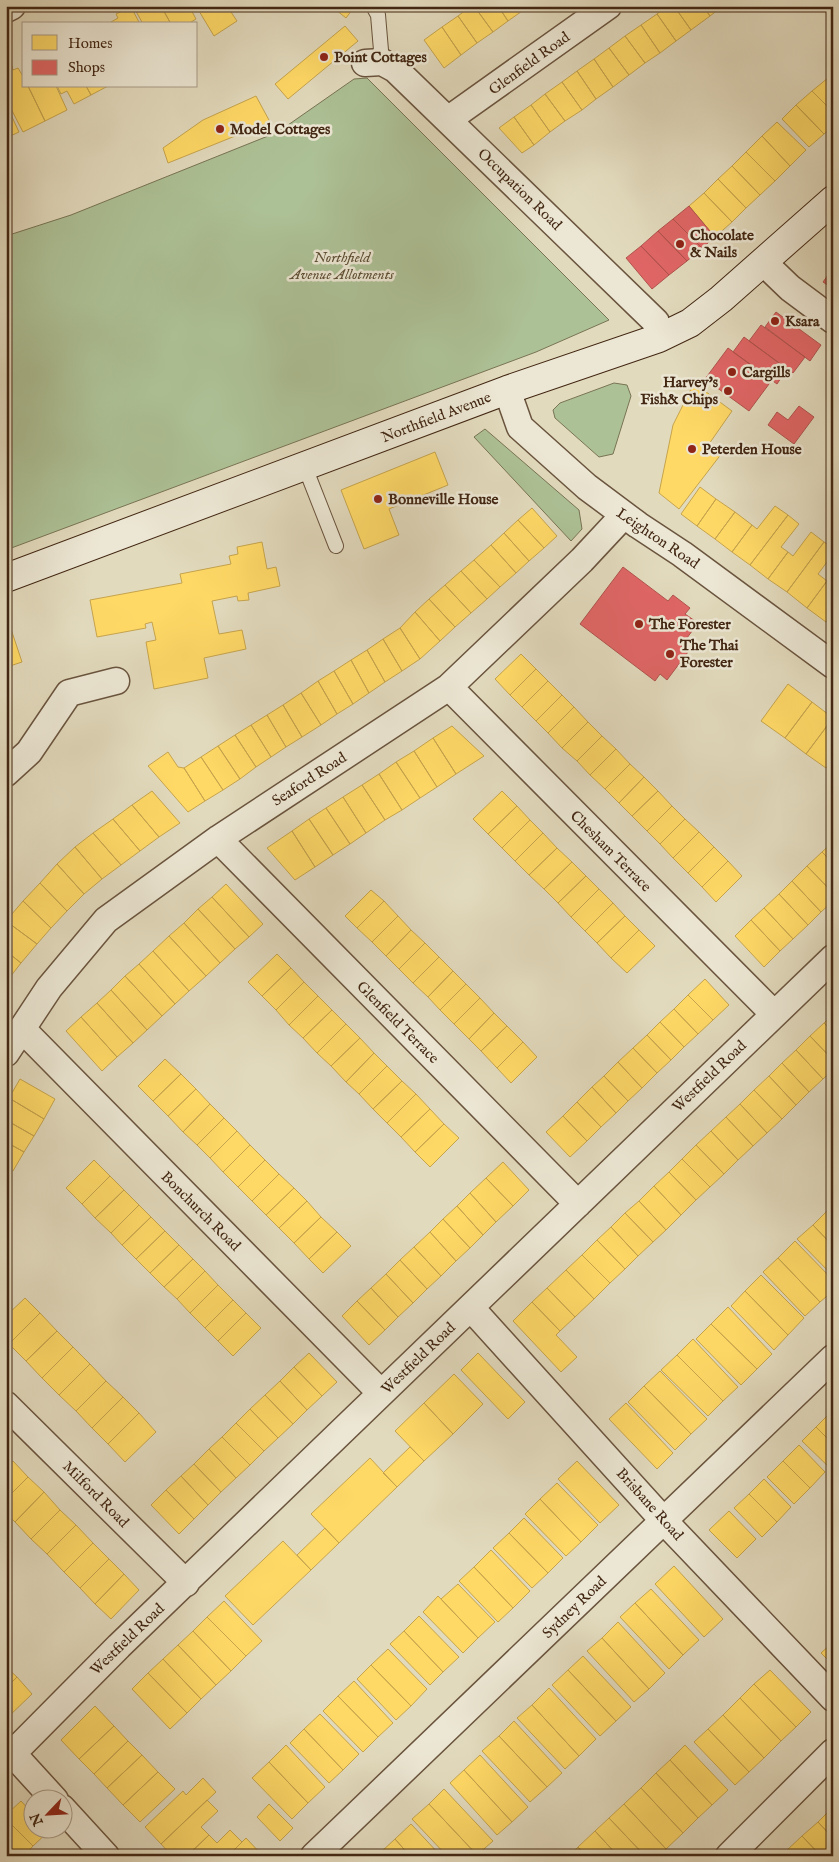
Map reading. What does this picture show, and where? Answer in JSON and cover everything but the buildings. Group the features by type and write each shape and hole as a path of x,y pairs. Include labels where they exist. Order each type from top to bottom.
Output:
{"main road":[{"name":"Northfield Avenue","path":"6,578 507,390 659,338 690,323 764,263 833,200"}],"street":[{"path":"6,9 12,6"},
{"name":"Glenfield Road","path":"449,119 608,6"},
{"name":"Occupation Road","path":"373,62 396,69 449,119 656,322 659,338"},
{"path":"764,263 790,288 833,320"},
{"name":"Leighton Road","path":"507,390 520,427 587,488 682,554 833,665"},
{"name":"Seaford Road","path":"6,1053 49,988 106,920 218,839 449,687 582,560 624,514"},
{"path":"6,773 29,752 69,693 116,682"},
{"name":"Chesham Terrace","path":"449,687 774,1014"},
{"name":"Glenfield Terrace","path":"218,839 578,1204"},
{"name":"Westfield Road","path":"10,1757 381,1393 833,958"},
{"name":"Bonchurch Road","path":"22,1029 381,1393"},
{"name":"Brisbane Road","path":"470,1308 664,1520 833,1698"},
{"name":"Sydney Road","path":"314,1856 833,1358"},
{"name":"Milford Road","path":"6,1405 186,1583"},
{"path":"729,1856 833,1752"},
{"path":"10,1757 45,1790"},
{"path":"72,1819 106,1856"}],"lane":[{"path":"373,6 378,15 373,62"},
{"path":"305,467 336,546"}],"green space":[{"name":"Northfield Avenue Allotments","path":"367,78 609,320 536,352 6,550 6,236 71,215 278,132 354,79"},
{"path":"614,383 627,385 631,396 613,454 599,457 555,418 553,410 560,403"},
{"path":"485,429 579,510 582,529 571,541 474,437"}],"place":[{"name":"Point Cottages","path":"324,57"},
{"name":"Model Cottages","path":"220,129"},
{"name":"Chocolate & Nails","path":"680,244"},
{"name":"Ksara","path":"775,321"},
{"name":"Cargills","path":"732,372"},
{"name":"Harvey's Fish& Chips","path":"728,391"},
{"name":"Peterden House","path":"692,449"},
{"name":"Bonneville House","path":"378,499"},
{"name":"The Forester","path":"639,624"},
{"name":"The Thai Forester","path":"670,654"}]}
